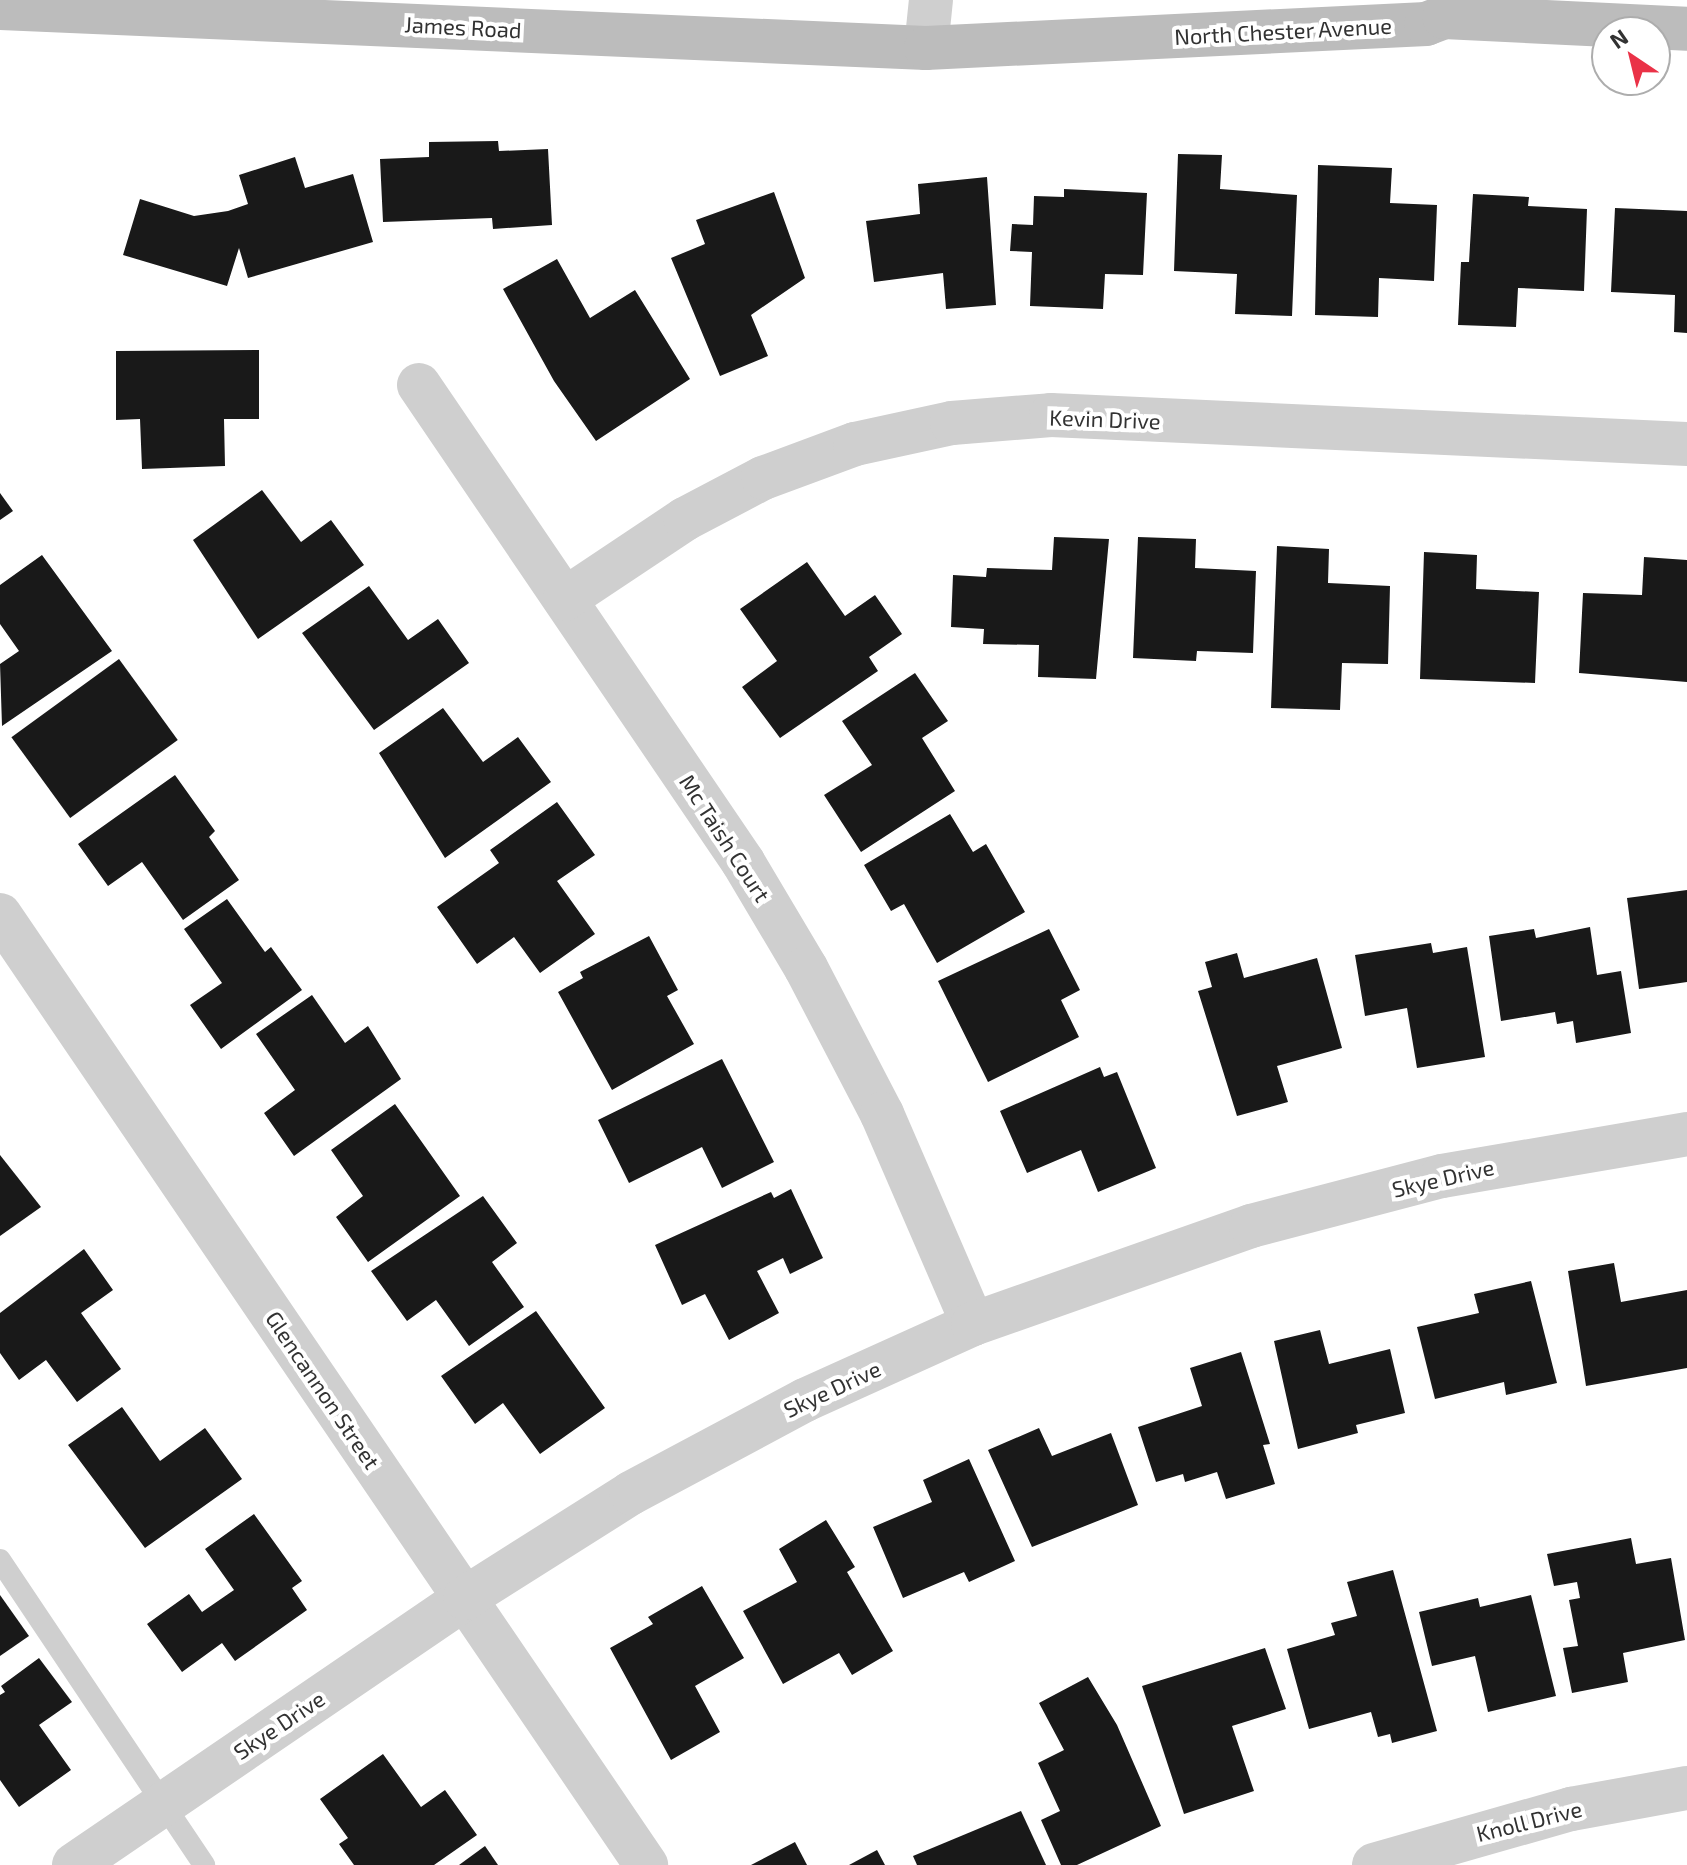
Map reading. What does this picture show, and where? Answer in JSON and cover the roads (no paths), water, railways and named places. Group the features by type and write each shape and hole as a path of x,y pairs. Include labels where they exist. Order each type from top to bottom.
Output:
{"main road":[{"name":"James Road","path":"0,8 926,48"},
{"name":"North Chester Avenue","path":"926,48 1426,24 1444,17 1687,29"}],"street":[{"path":"926,48 931,0"},
{"name":"Mc Taish Court","path":"419,385 743,862 806,968 882,1114 973,1324"},
{"name":"Kevin Drive","path":"565,599 685,519 763,478 855,444 952,423 1051,415 1687,444"},
{"name":"Glencannon Street","path":"0,915 646,1865"},
{"name":"Skye Drive","path":"74,1865 465,1598 631,1493 805,1400 973,1324 1251,1226 1442,1176 1687,1134"},
{"name":"Knoll Drive","path":"1374,1865 1571,1809 1687,1788"}],"lane":[{"path":"0,1560 204,1865"}]}
